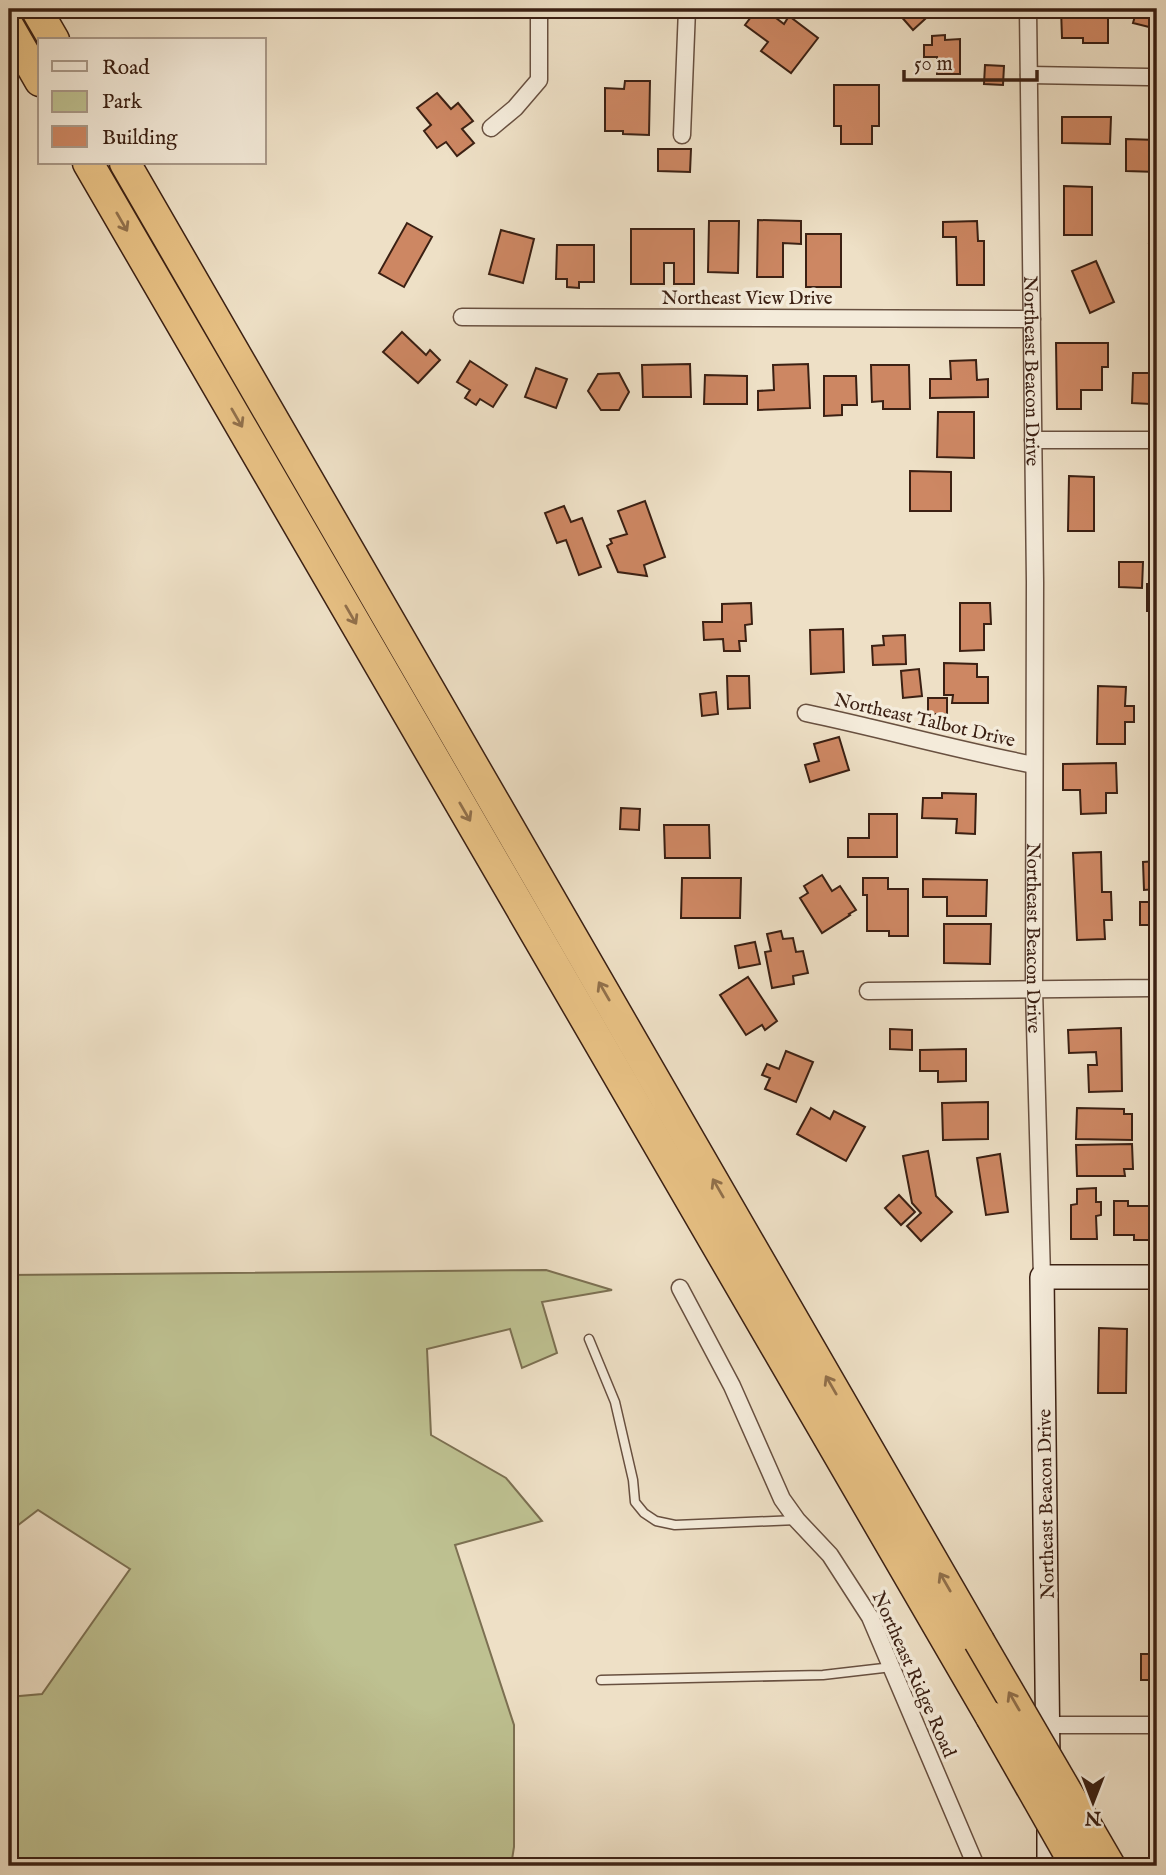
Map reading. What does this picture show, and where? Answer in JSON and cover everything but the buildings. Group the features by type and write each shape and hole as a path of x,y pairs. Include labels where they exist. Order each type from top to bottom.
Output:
{"highway":[{"path":"36,9 53,38"},
{"path":"9,27 38,78"},
{"path":"89,164 1076,1866"},
{"path":"126,164 1110,1866"}],"street":[{"path":"491,128 515,108 539,80 542,9"},
{"path":"682,135 687,9"},
{"name":"Northeast Beacon Drive","path":"1028,9 1033,440 1034,989 1042,1277 1049,1866"},
{"path":"1029,75 1148,77"},
{"name":"Northeast View Drive","path":"461,317 1032,319"},
{"path":"1033,440 1157,440"},
{"name":"Northeast Talbot Drive","path":"806,713 1034,765"},
{"path":"868,991 1157,986"},
{"path":"1042,1277 1157,1277"},
{"name":"Northeast Ridge Road","path":"680,1288 732,1386 782,1499 797,1520 830,1555 870,1617 976,1866"},
{"path":"1048,1725 1157,1725"}],"lane":[{"path":"589,1339 615,1402 634,1480 635,1502 644,1513 656,1521 675,1525 797,1520"},
{"path":"601,1680 823,1675 892,1667"}],"green space":[{"path":"546,1270 612,1290 542,1302 557,1353 522,1368 510,1329 427,1349 431,1435 506,1478 542,1521 455,1545 514,1725 514,1847 511,1866 9,1866 9,1697 42,1694 130,1569 38,1510 9,1532 9,1275"}]}
